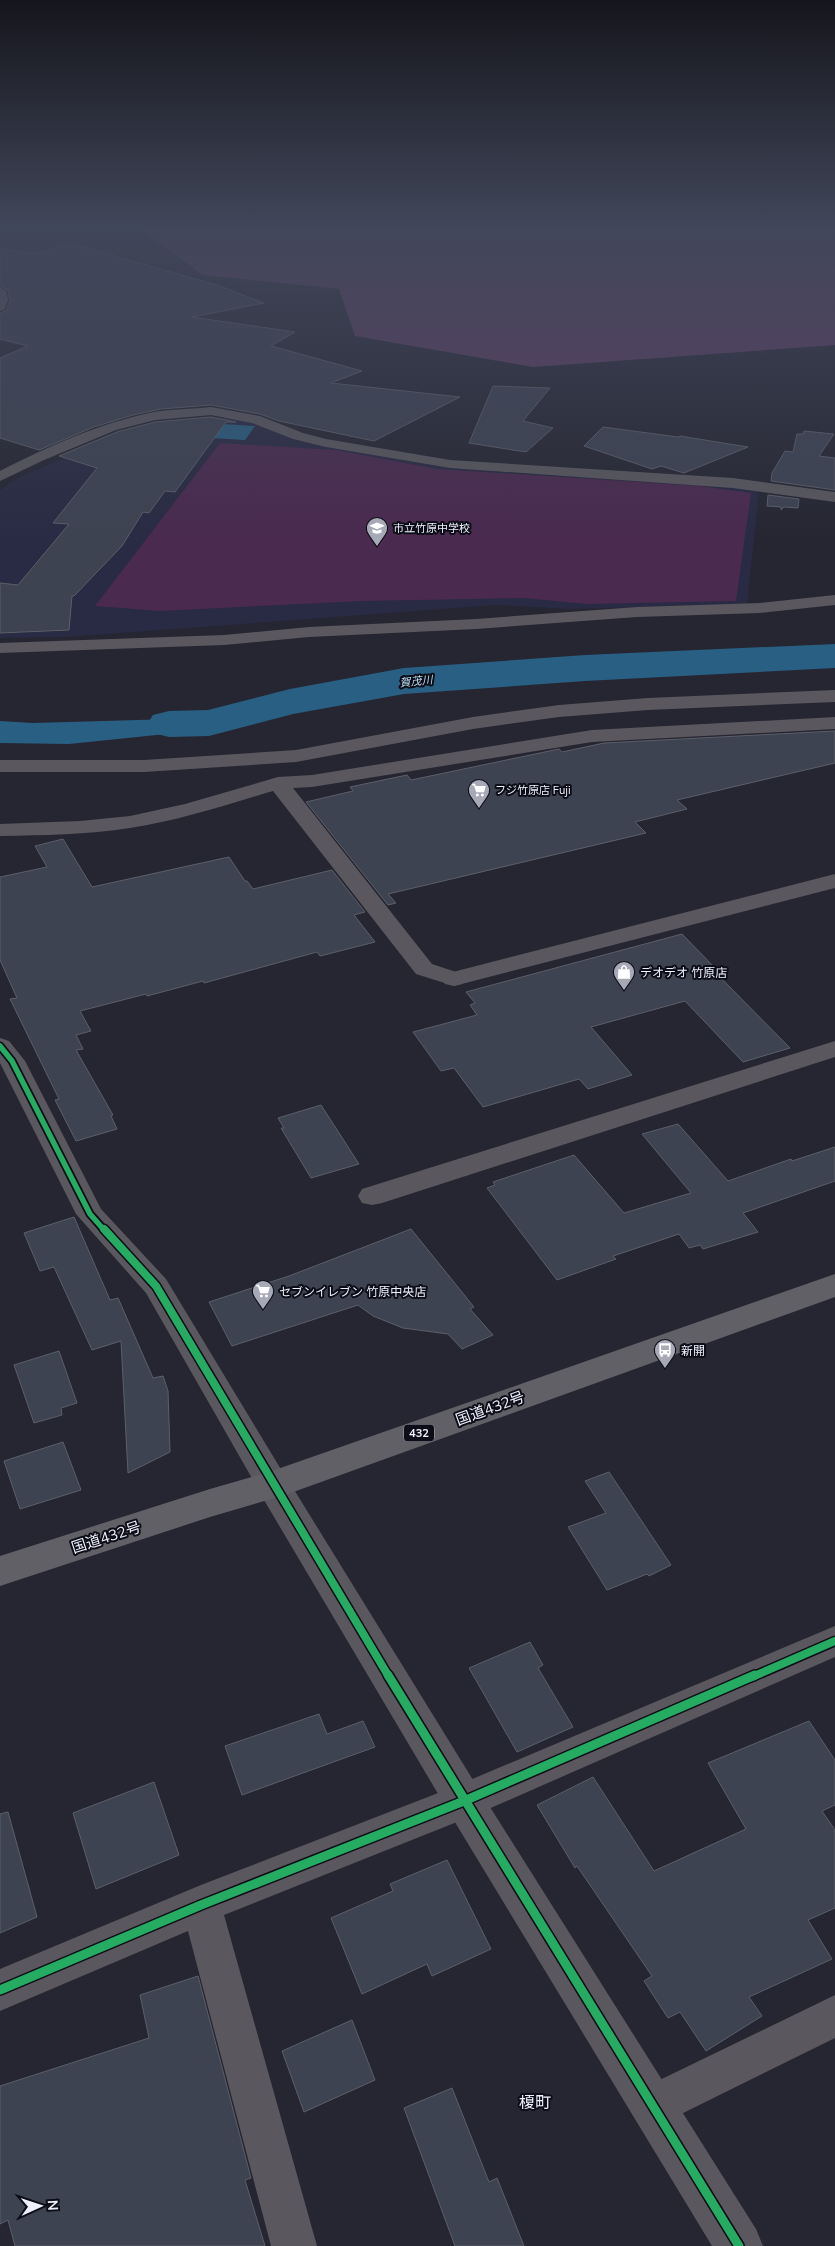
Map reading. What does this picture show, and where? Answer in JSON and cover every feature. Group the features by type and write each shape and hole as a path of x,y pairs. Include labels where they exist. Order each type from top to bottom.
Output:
{"highway":[{"name":"国道432号","path":"0,1572 210,1502 273,1485 835,1285"}],"street":[{"path":"0,476 39,457 110,428 155,416 211,412 255,419 298,436 326,443 450,464 590,472 733,484 835,497"},
{"path":"0,648 224,640 309,632 476,624 637,612 760,608 835,600"},
{"path":"0,766 144,766 296,756 473,723 559,711 648,704 835,696"},
{"path":"0,830 80,827 130,822 278,783 312,781 592,736 835,723"},
{"path":"278,783 424,969 454,979 829,889"},
{"path":"0,1046 12,1061 90,1214 156,1286 273,1485 464,1801 739,2246"},
{"path":"372,1196 835,1050"},
{"path":"0,1990 201,1905 464,1801 835,1641"},
{"path":"201,1905 294,2246"},
{"path":"652,2106 835,2016"}],"shaded area":[{"path":"354,332 835,332 835,345 533,367 355,336"},
{"name":"市立竹原中学校","path":"202,418 239,418 269,426 295,440 430,465 501,472 701,484 759,490 747,605 570,609 497,605 66,637 0,638 0,490 22,476 126,432"},
{"path":"189,422 255,426 245,440 178,436"},
{"name":"市立竹原中学校","path":"220,443 336,450 437,469 699,486 751,493 736,601 586,604 524,598 363,601 160,611 95,606"},
{"path":"250,713 215,729 69,744 0,743 0,721 33,723 208,718"}],"building":[{"path":"0,332 294,332 271,346 362,371 331,383 460,397 374,441 279,421 260,414 211,405 161,409 133,415 94,427 39,450 0,438 0,358 28,346 0,339"},
{"path":"493,386 550,388 523,421 553,428 526,452 469,443"},
{"path":"211,417 236,422 226,422 175,492 165,491 149,513 143,512 122,546 72,596 69,630 0,633 0,583 18,585 69,524 53,523 97,468 59,456 117,432 155,422"},
{"path":"603,427 680,436 748,447 684,473 661,466 652,469 584,446"},
{"path":"804,431 834,434 819,456 835,458 835,490 771,481 772,473 785,451 793,452 797,434 803,434"},
{"path":"768,495 799,499 798,508 784,507 781,510 781,507 767,506"},
{"path":"835,731 835,763 677,800 687,809 635,822 646,833 388,894 396,903 388,905 306,802 353,791 350,787 407,775 411,780 559,749 562,752 604,743"},
{"path":"63,839 92,887 229,857 245,881 253,889 332,870 365,912 354,915 375,942 320,956 317,952 204,983 203,981 80,1011 91,1031 76,1035 83,1049 76,1050 113,1115 111,1116 117,1129 76,1141 55,1100 59,1099 10,999 17,998 0,960 0,877 47,867 35,846"},
{"path":"682,934 716,969 713,970 790,1048 743,1062 685,1001 591,1027 632,1075 588,1089 579,1079 483,1107 454,1068 441,1071 413,1032 477,1015 470,1005 475,1003 466,992"},
{"path":"321,1105 359,1164 311,1178 281,1128 284,1128 278,1118"},
{"path":"678,1124 728,1181 791,1159 792,1161 835,1147 835,1181 743,1213 758,1232 703,1249 700,1245 689,1248 679,1234 613,1256 616,1259 557,1280 487,1188 495,1185 493,1182 574,1155 624,1213 691,1193 642,1134"},
{"path":"74,1217 110,1300 118,1298 153,1378 163,1376 168,1391 170,1452 128,1473 121,1341 92,1350 54,1267 40,1271 24,1233"},
{"path":"411,1229 474,1307 470,1309 493,1335 462,1349 448,1334 403,1328 373,1316 358,1305 232,1346 209,1302 289,1276"},
{"path":"59,1351 77,1403 61,1408 62,1415 34,1423 14,1365"},
{"path":"63,1442 81,1490 20,1509 4,1461"},
{"path":"609,1472 671,1565 649,1576 647,1574 607,1590 568,1527 606,1513 585,1481"},
{"path":"530,1642 543,1665 538,1668 573,1727 517,1752 469,1668"},
{"path":"319,1714 327,1734 363,1721 375,1747 242,1795 225,1746"},
{"path":"809,1721 835,1760 835,1805 822,1811 835,1830 835,1908 808,1920 832,1959 749,1997 762,2016 706,2051 680,2012 668,2018 644,1981 652,1976 577,1866 575,1868 537,1805 593,1777 654,1871 746,1829 708,1763"},
{"path":"154,1782 179,1855 96,1889 73,1813"},
{"path":"8,1812 37,1917 0,1933 0,1814"},
{"path":"447,1860 491,1949 432,1976 427,1964 362,1994 331,1918 393,1891 390,1884"},
{"path":"198,1976 251,2178 245,2180 265,2246 15,2246 8,2220 0,2224 0,2086 149,2038 140,1995"},
{"path":"352,2020 375,2080 304,2112 282,2051"},
{"path":"452,2088 489,2182 497,2178 524,2246 455,2246 404,2108"}],"waterway":[{"name":"賀茂川","path":"169,724 209,723 290,702 404,681 585,668 835,656"}],"cycle path":[{"path":"0,1046 12,1061 90,1214 156,1286 273,1485 464,1801 739,2246"},
{"path":"0,1990 201,1905 464,1801 835,1641"}],"place":[{"name":"市立竹原中学校","path":"377,547"},
{"name":"フジ竹原店 Fuji","path":"479,809"},
{"name":"デオデオ 竹原店","path":"624,991"},
{"name":"セブンイレブン 竹原中央店","path":"263,1310"},
{"name":"新開","path":"665,1369"}],"district":[{"name":"榎町","path":"535,2102"}]}
